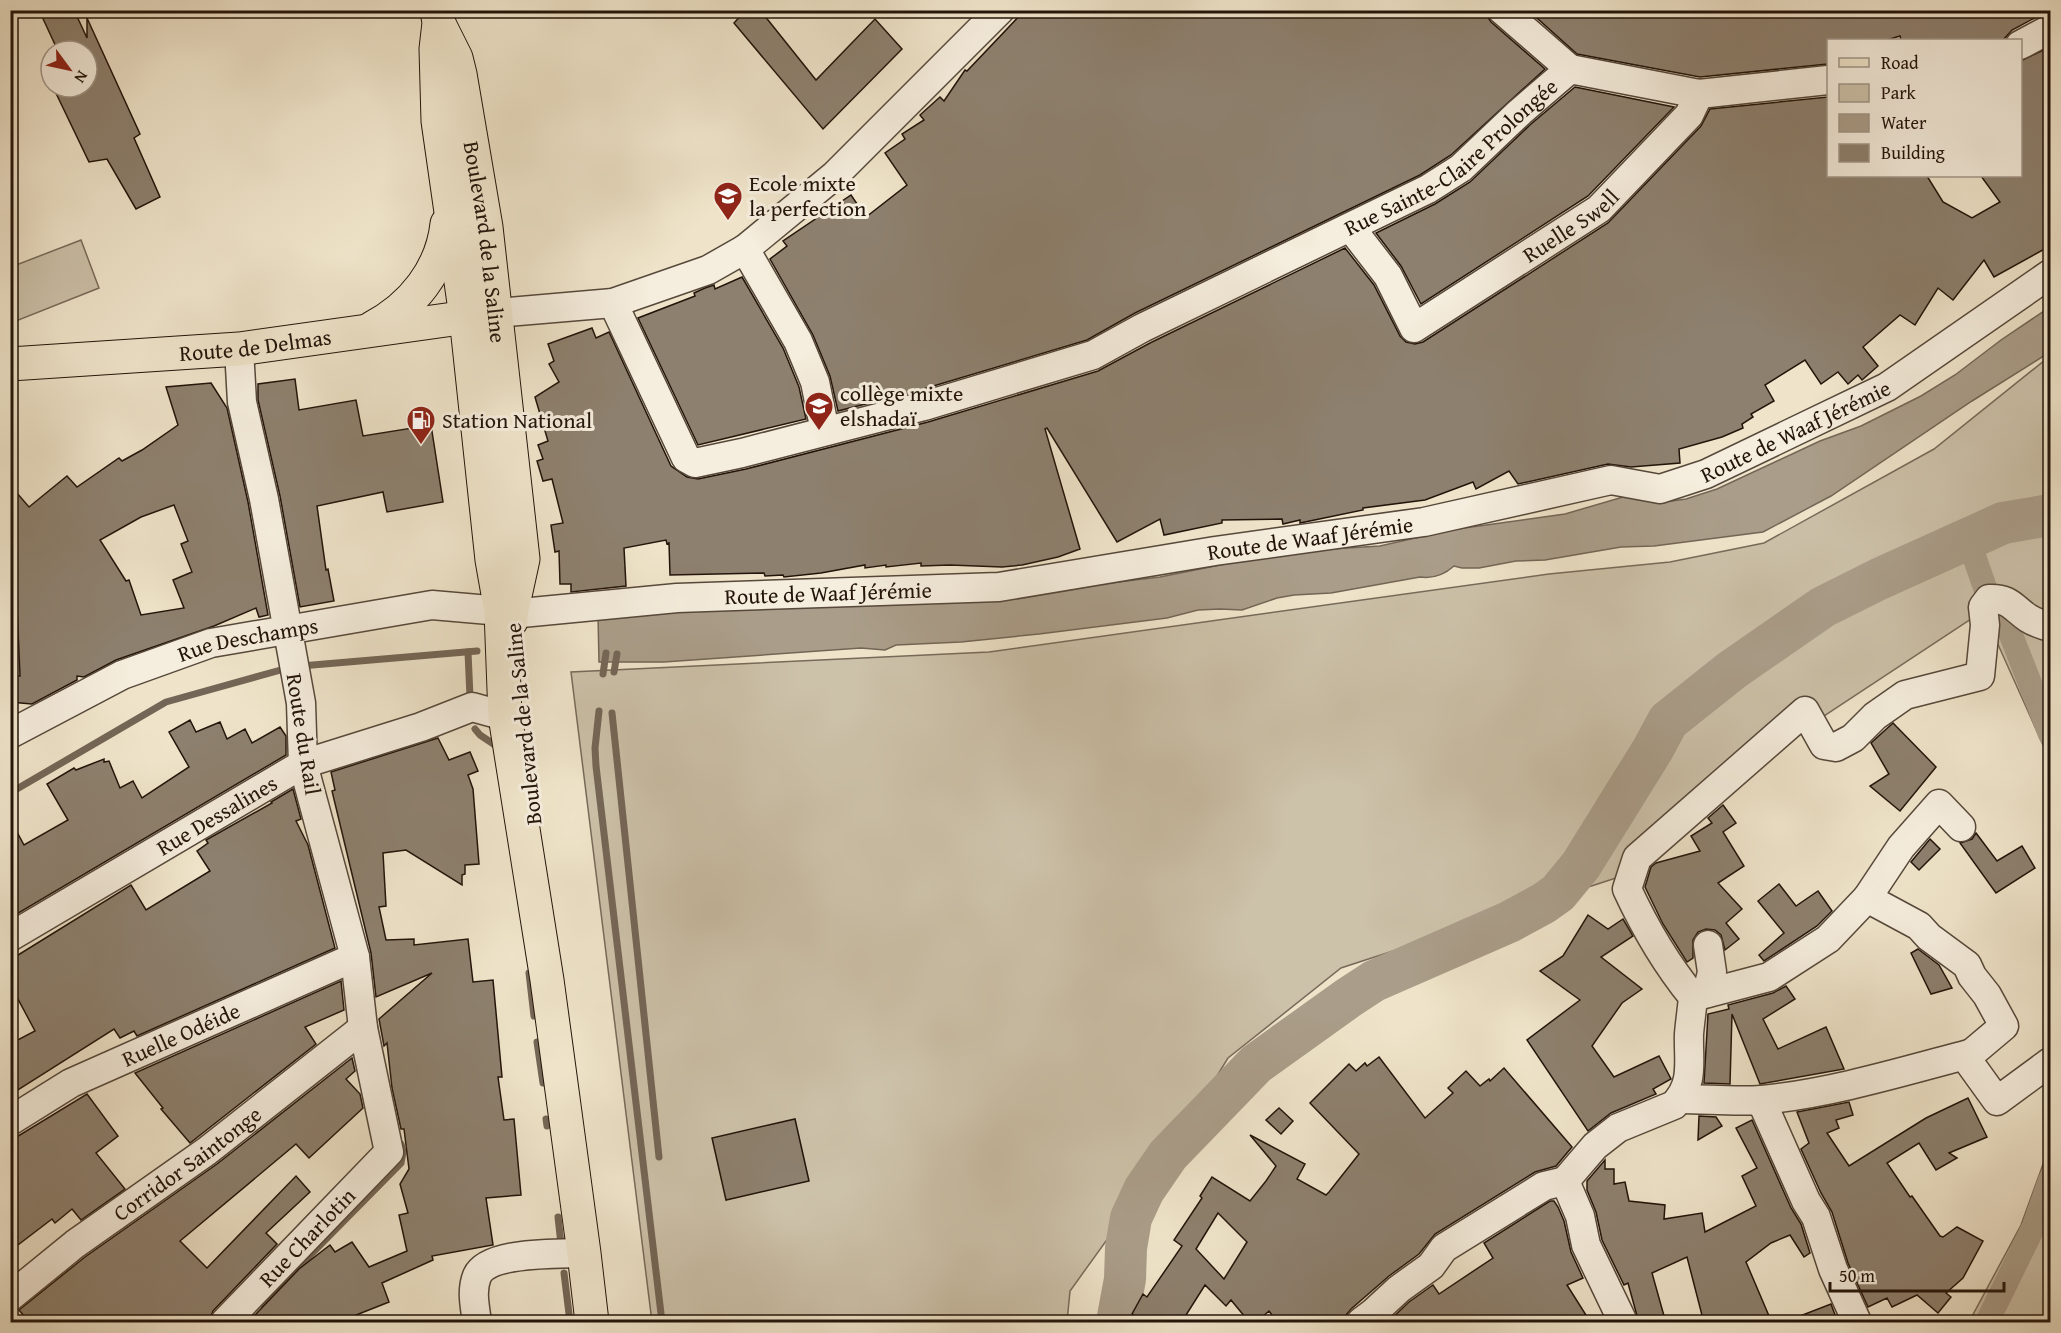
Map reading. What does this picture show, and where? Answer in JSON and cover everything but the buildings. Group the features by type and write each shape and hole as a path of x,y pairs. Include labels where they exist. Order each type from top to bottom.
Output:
{"main road":[{"name":"Boulevard de la Saline","path":"438,17 436,67 438,121 449,209 482,315"},
{"name":"Boulevard de la Saline","path":"438,17 456,58 460,74 486,227 482,315 492,560 506,612 601,1323"},
{"path":"365,331 385,321 403,308 418,292 441,253 447,232 449,209"},
{"name":"Route de Delmas","path":"10,364 239,349 482,315"},
{"name":"Boulevard de la Saline","path":"506,612 505,716 547,980 584,1253 591,1323"}],"street":[{"path":"482,315 613,303 708,270 745,249 835,175 1000,10"},
{"path":"1502,10 1570,69"},
{"path":"2022,44 2050,29"},
{"name":"Rue Sainte-Claire Prolongée","path":"613,303 686,458 695,463 924,406 1093,355 1151,324 1428,189 1461,168 1570,69 1699,94 1827,80"},
{"name":"Ruelle Swell","path":"1351,228 1388,276 1414,328 1577,221 1599,209 1689,115 1699,94"},
{"path":"745,249 798,341 815,382 825,431"},
{"name":"Route de Waaf Jérémie","path":"506,612 677,598 999,586 1215,551 1424,522 1611,480 1660,489 1706,474 1887,387 2050,274"},
{"name":"Route du Rail","path":"239,349 242,402 264,499 301,703 303,764 355,957 363,1029 389,1152"},
{"path":"1700,995 1671,970 1639,916 1627,889 1637,858 1805,711 1824,745 1836,747 1853,738 1875,717 1905,695 1980,676 1985,625 1983,607 1989,598 2000,598 2013,605 2028,618 2050,627"},
{"name":"Rue Deschamps","path":"10,734 122,675 211,643 289,643 432,604 506,612"},
{"name":"Rue Dessalines","path":"10,937 303,764 421,727 472,707 505,716"},
{"path":"1700,995 1769,977 1828,939 1867,898 1900,848 1939,804 1961,827"},
{"path":"1867,898 1919,926 1929,937 1967,964 1972,976 1987,995 2004,1026 1966,1058"},
{"path":"1361,1323 1399,1289 1431,1266 1444,1248 1544,1186 1565,1180 1596,1146 1618,1128 1674,1105 1690,1073 1689,1034 1700,995 1712,972 1708,945"},
{"name":"Ruelle Odéide","path":"10,1121 71,1083 355,957"},
{"name":"Corridor Saintonge","path":"10,1297 75,1244 207,1151 363,1029"},
{"path":"1679,1099 1761,1100 1831,1089 1969,1054 1966,1058"},
{"path":"1966,1058 1997,1101 2050,1062"},
{"path":"1761,1100 1806,1202 1816,1217 1833,1269 1857,1323"},
{"name":"Rue Charlotin","path":"225,1323 389,1152"},
{"path":"1565,1180 1580,1216 1586,1245 1623,1323"},
{"path":"477,1323 473,1294 477,1275 488,1265 513,1257 584,1253"}],"green space":[{"path":"81,240 99,288 11,323 11,267"},
{"path":"2050,356 2050,767 2048,756 1983,611 1795,735 1622,876 1341,968 1228,1058 1168,1155 1070,1291 1067,1322 652,1322 571,672 989,652 1549,574 1670,562 1764,543 1934,449"},
{"path":"2050,1145 2050,1322 1969,1322 2021,1225"}],"water":[{"path":"2050,307 2050,352 1972,401 1831,496 1763,532 1654,546 1621,547 1479,568 1454,566 1434,577 1420,577 1331,593 1294,595 1277,598 1242,610 1198,610 1167,618 1039,634 961,642 896,645 885,650 861,648 664,662 599,662 598,616 1050,590 1160,577 1230,563 1330,549 1380,546 1450,530 1565,514 1623,497 1672,501 1686,499 1717,489 1820,441 1861,426 1921,396 1955,375"}],"waterway":[{"path":"1117,1322 1125,1279 1126,1248 1131,1218 1144,1190 1168,1155 1256,1064 1374,981 1509,922 1558,893 1581,865 1668,721 1732,670 1823,607 2003,523 2050,515"},
{"path":"1968,539 1989,599 2009,630 2050,734"},
{"path":"301,666 477,651"},
{"path":"468,652 470,697"},
{"path":"603,674 606,653"},
{"path":"614,672 617,654"},
{"path":"10,793 166,702 288,668"},
{"path":"599,711 595,748 596,766 662,1322"},
{"path":"612,713 659,1157"},
{"path":"475,729 498,747"},
{"path":"529,973 534,1016"},
{"path":"537,1042 543,1083"},
{"path":"546,1119 547,1126"},
{"path":"262,1304 401,1163 403,1152 401,1144"},
{"path":"1987,1322 2034,1226 2050,1180"},
{"path":"558,1217 561,1244"},
{"path":"564,1273 570,1322"}],"place":[{"name":"Ecole mixte la perfection","path":"728,222"},
{"name":"collège mixte elshadaï","path":"819,432"},
{"name":"Station National","path":"421,446"}]}
